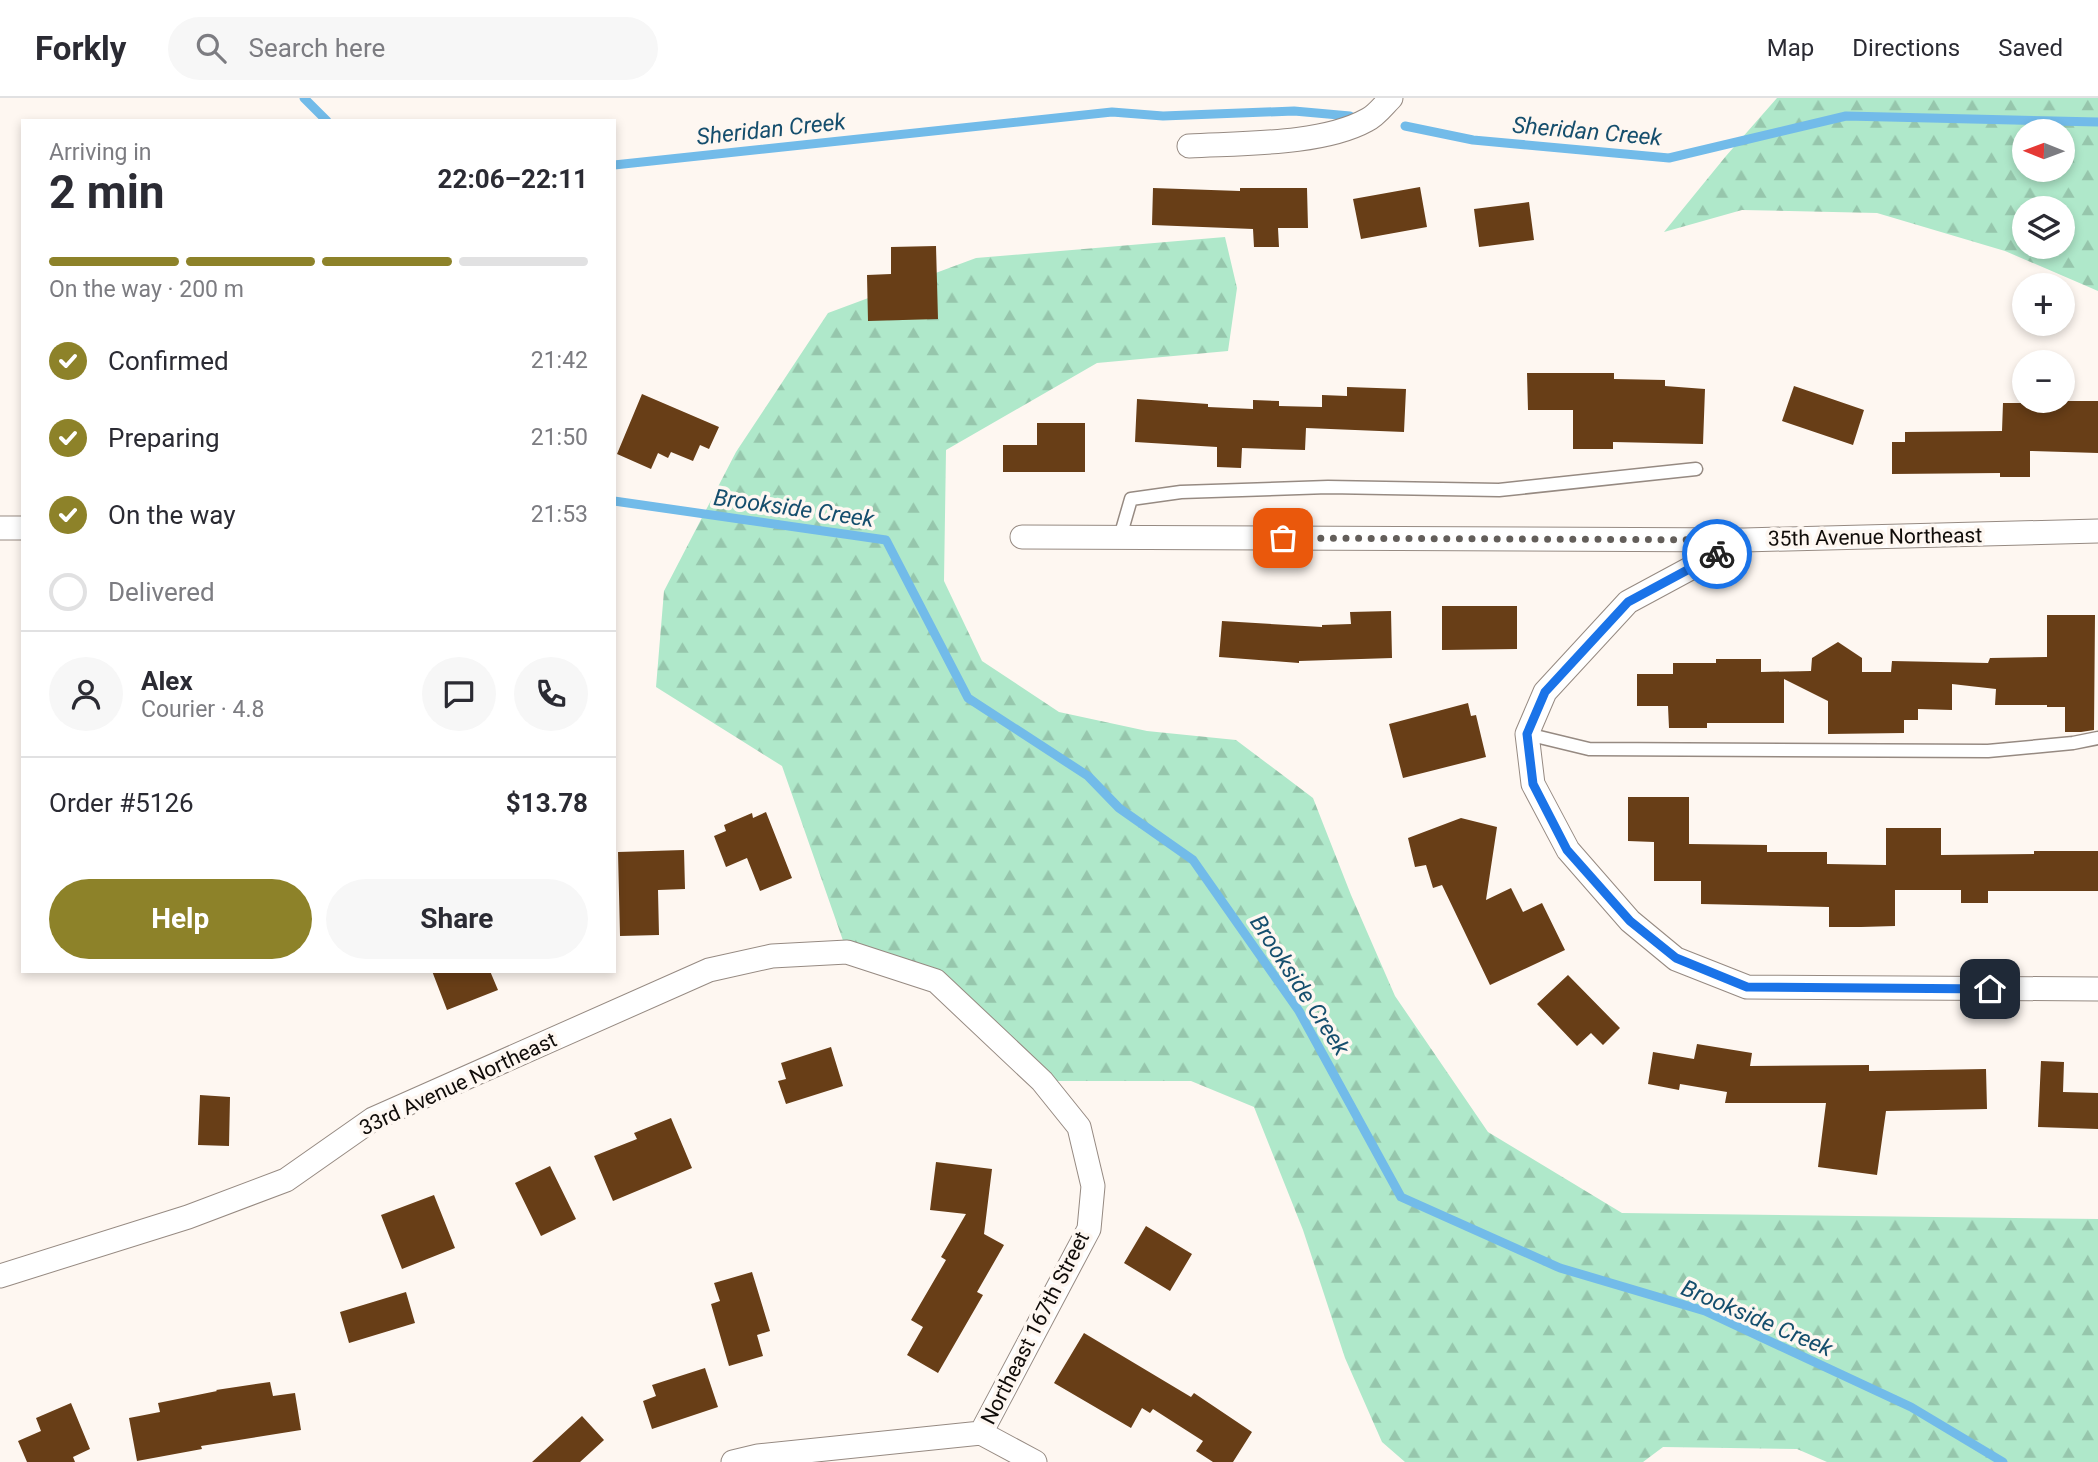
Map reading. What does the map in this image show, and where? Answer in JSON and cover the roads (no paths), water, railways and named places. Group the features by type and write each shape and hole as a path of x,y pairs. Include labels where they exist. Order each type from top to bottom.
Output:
{"street":[{"path":"1189,146 1297,139 1335,133 1369,120 1391,98"},
{"path":"0,528 21,528"},
{"name":"35th Avenue Northeast","path":"1023,537 1744,540 2098,531"},
{"path":"1744,540 1628,602 1545,692 1527,734 1533,784 1567,850 1630,921 1676,958 1747,987 2098,989"},
{"name":"33rd Avenue Northeast","path":"0,1276 188,1217 286,1180 373,1119 709,970 772,956 847,952"},
{"name":"Northeast 167th Street","path":"847,952 936,981 1042,1082 1079,1127 1093,1186 1088,1229 981,1433 1035,1462"},
{"path":"733,1462 758,1456 981,1433"}],"lane":[{"path":"1120,537 1131,499 1181,492 1328,487 1499,490 1696,469"},
{"path":"1527,734 1589,749 1988,751 2098,738"}],"waterway":[{"name":"Brookside Creek","path":"304,98 325,119"},
{"name":"Sheridan Creek","path":"616,165 1112,112 1163,116 1294,111 1350,116"},
{"name":"Sheridan Creek","path":"1405,126 1473,140 1669,158 1846,116 2098,122"},
{"name":"Brookside Creek","path":"616,501 886,540 968,698 1088,776 1119,808 1193,860 1299,1011 1401,1197 1560,1268 1705,1311 1911,1407 2003,1462"}]}
